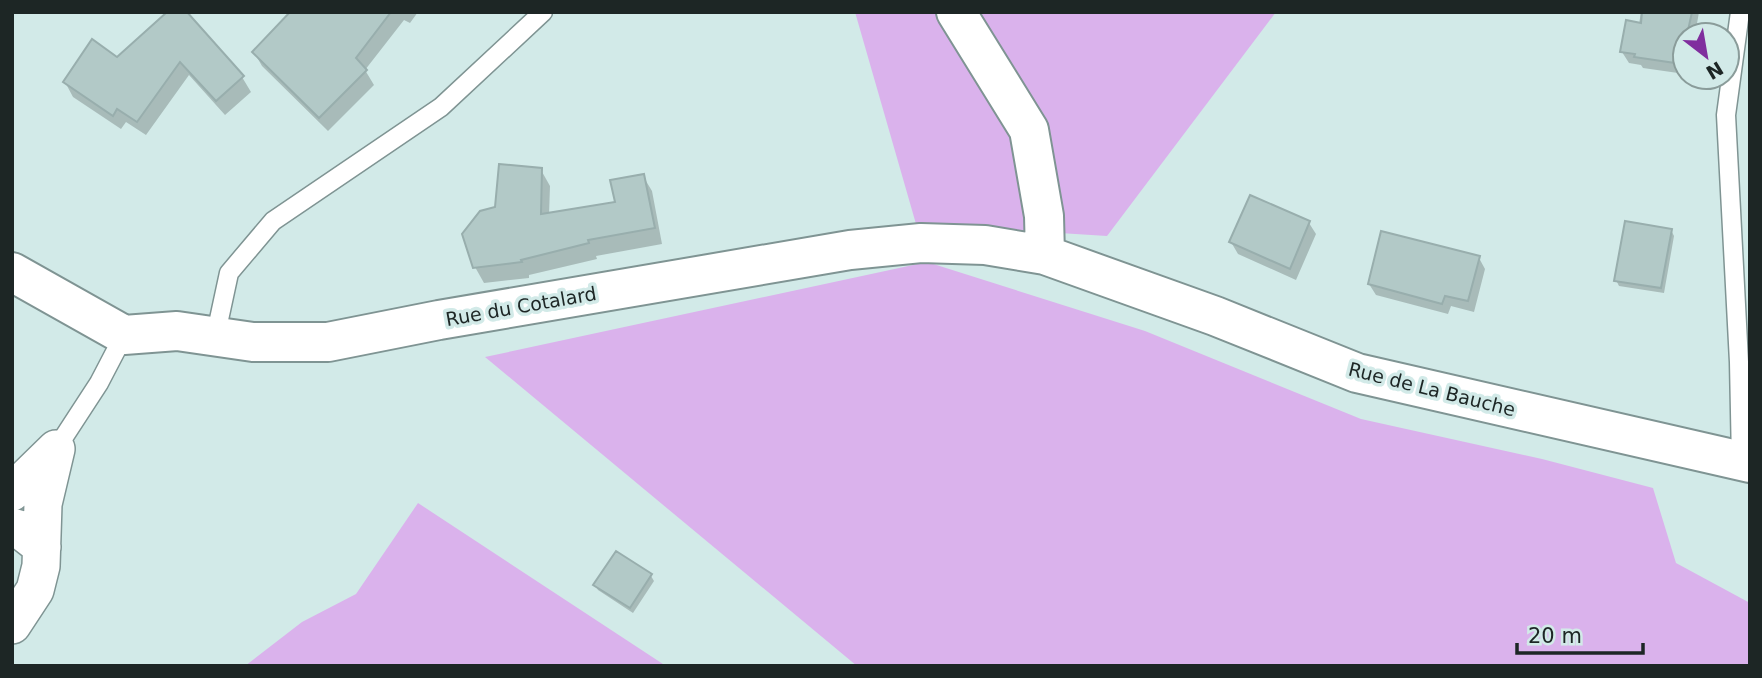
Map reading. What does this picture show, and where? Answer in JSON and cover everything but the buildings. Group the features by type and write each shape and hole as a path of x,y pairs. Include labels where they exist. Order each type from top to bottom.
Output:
{"street":[{"path":"957,12 1029,130 1044,216 1045,255"},
{"name":"Rue du Cotalard","path":"124,335 177,331 253,342 328,342 707,274 886,247 921,243 985,244 1045,255"},
{"name":"Rue de La Bauche","path":"1045,255 1215,316 1357,373 1746,462"},
{"path":"12,272 124,335"},
{"path":"12,492 56,449"},
{"path":"12,625 36,590 41,566 44,503 56,449"},
{"path":"12,527 19,529 42,547"}],"lane":[{"path":"215,338 229,273 274,221 441,107 543,12"},
{"path":"1740,12 1726,115 1746,462"},
{"path":"56,449 99,383 124,335"}],"shaded area":[{"path":"855,12 1276,12 1107,236 916,224"},
{"path":"927,262 1145,331 1361,419 1542,459 1653,488 1676,563 1750,603 1750,666 857,666 485,357"},
{"path":"418,503 666,666 245,666 302,622 356,594"}]}
